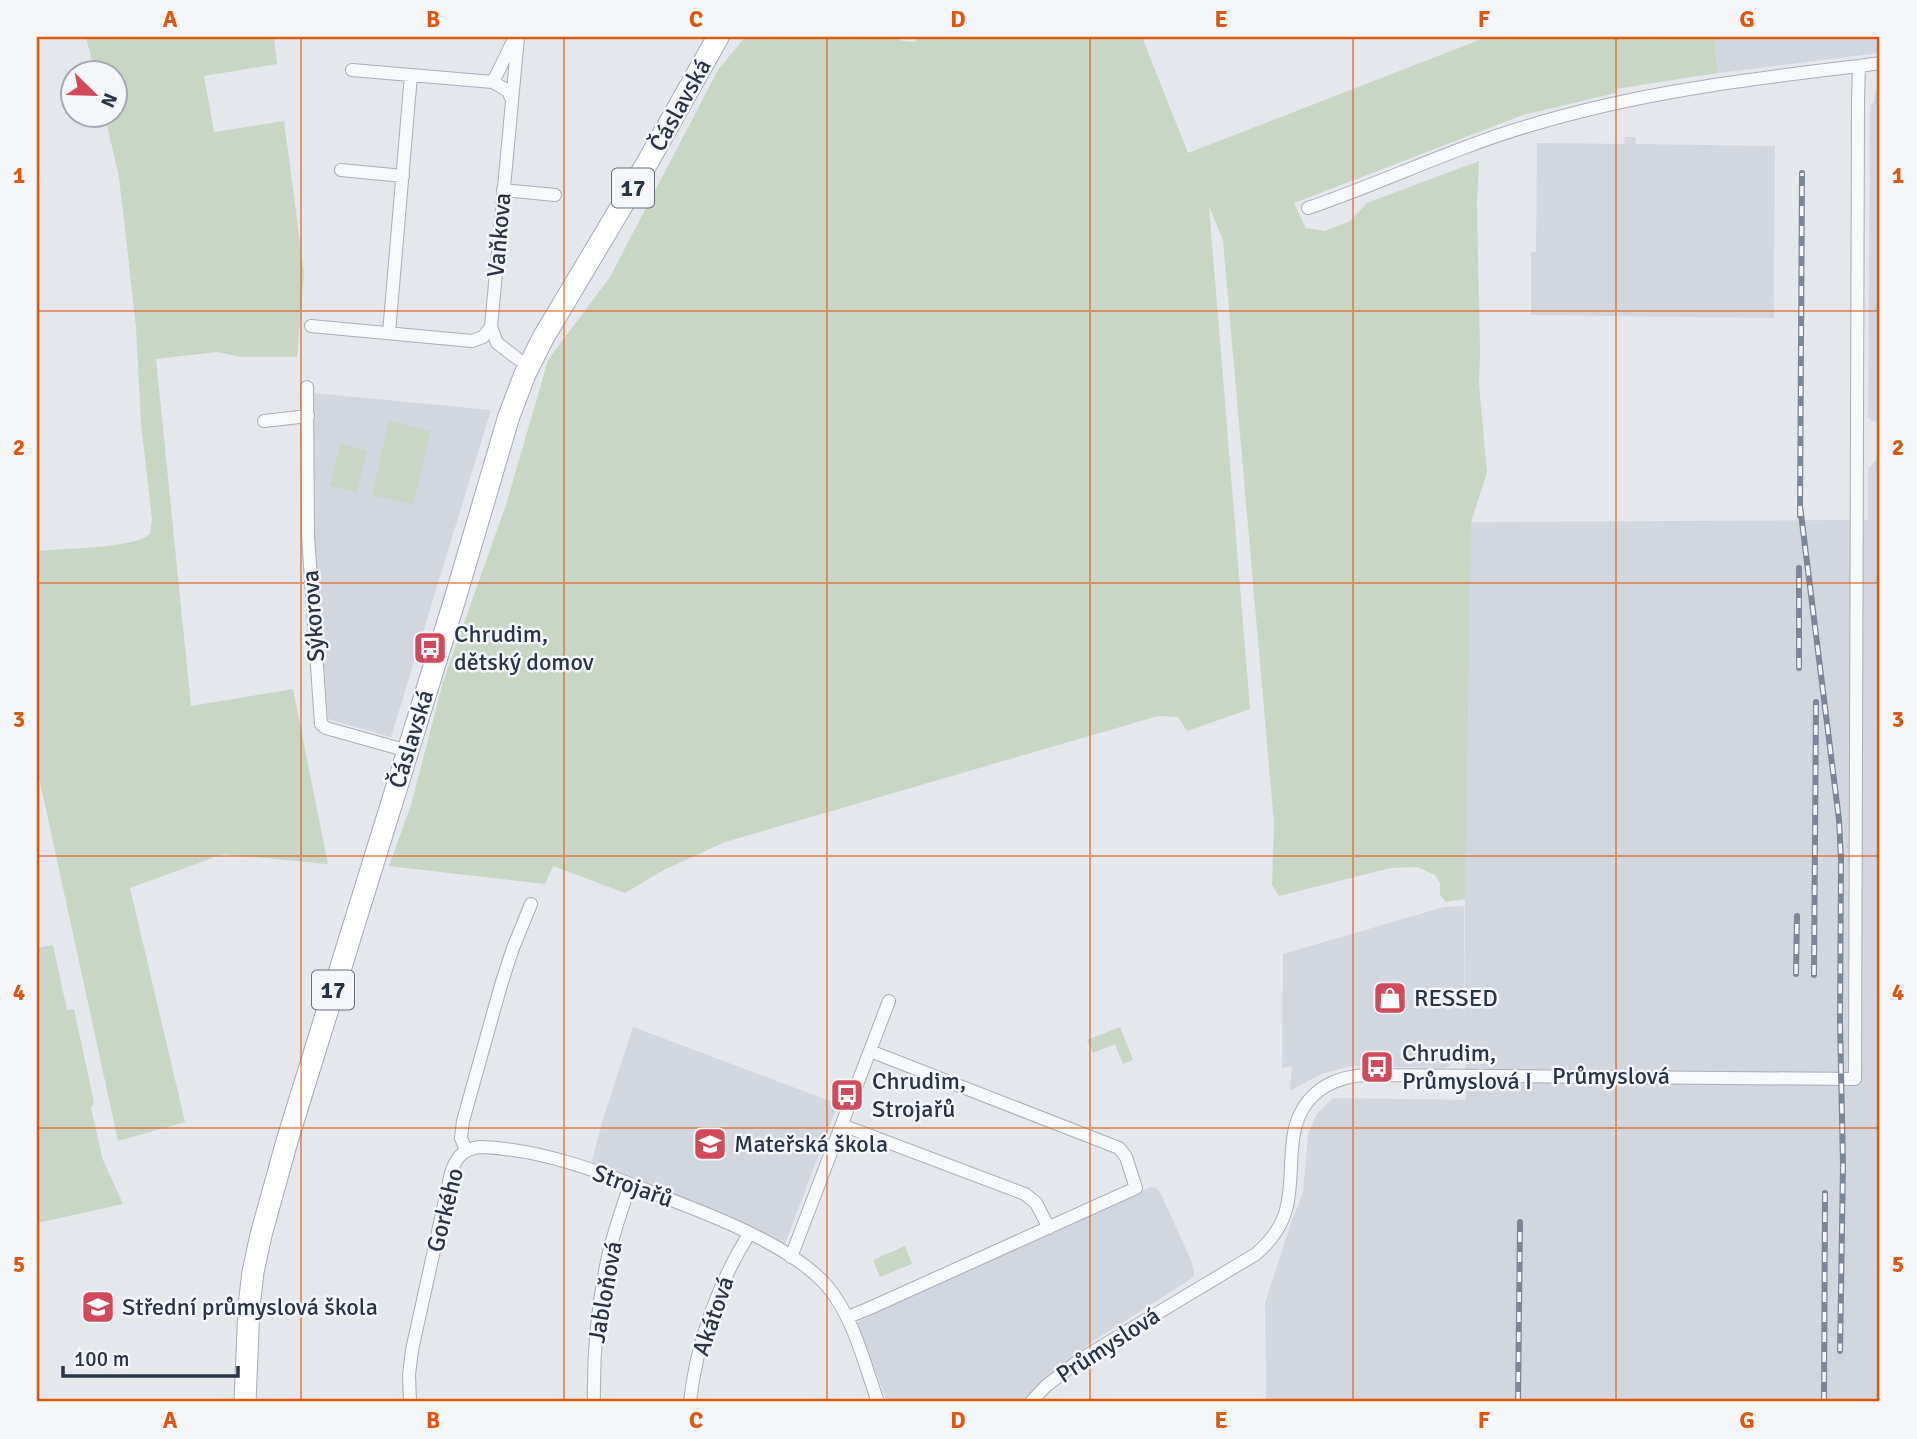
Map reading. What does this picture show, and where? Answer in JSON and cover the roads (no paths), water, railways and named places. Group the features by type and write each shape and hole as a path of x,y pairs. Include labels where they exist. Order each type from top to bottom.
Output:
{"main road":[{"name":"Čáslavská","path":"246,1402 249,1306 261,1235 287,1141 518,390 524,361 562,305 719,37"}],"street":[{"path":"493,82 516,37"},
{"name":"Vaňkova","path":"491,327 516,37"},
{"path":"1308,208 1484,140 1623,100 1693,87 1880,63"},
{"name":"Průmyslová","path":"1031,1402 1046,1386 1081,1359 1256,1254 1266,1245 1279,1226 1287,1207 1293,1137 1298,1117 1313,1095 1330,1083 1366,1075 1854,1079 1859,66"},
{"path":"352,70 493,82 509,90 512,100"},
{"path":"389,333 411,75"},
{"path":"341,170 403,176"},
{"path":"503,190 555,195"},
{"path":"312,326 472,341 524,361"},
{"path":"472,341 483,337 491,327 497,342 524,361"},
{"name":"Sýkorova","path":"307,387 308,536 321,724 326,728 408,751"},
{"path":"264,421 307,416"},
{"name":"Gorkého","path":"410,1402 411,1357 438,1230 453,1167 466,1150 461,1138 463,1121 501,985 531,904"},
{"path":"792,1257 889,1002"},
{"path":"848,1317 1136,1188 1126,1157 1119,1147 870,1051"},
{"path":"842,1125 1025,1194 1035,1203 1049,1228"},
{"name":"Strojařů","path":"466,1150 487,1147 532,1154 592,1171 715,1217 792,1257 828,1287 848,1317 878,1402"},
{"name":"Jabloňová","path":"594,1402 596,1333 601,1294 610,1250 630,1184"},
{"name":"Akátová","path":"690,1402 695,1369 711,1314 731,1264 749,1234"}],"railway":[{"path":"1800,516 1802,173"},
{"path":"1800,506 1839,820 1841,860 1843,1165 1840,1351"},
{"path":"1799,568 1799,668"},
{"path":"1814,975 1816,702"},
{"path":"1796,974 1797,916"},
{"path":"1824,1402 1825,1193"},
{"path":"1518,1402 1520,1222"}],"place":[{"name":"Chrudim, dětský domov","path":"430,648"},
{"name":"RESSED","path":"1390,998"},
{"name":"Chrudim, Průmyslová I","path":"1377,1067"},
{"name":"Chrudim, Strojařů","path":"847,1095"},
{"name":"Mateřská škola","path":"710,1144"},
{"name":"Střední průmyslová škola","path":"98,1307"}]}
